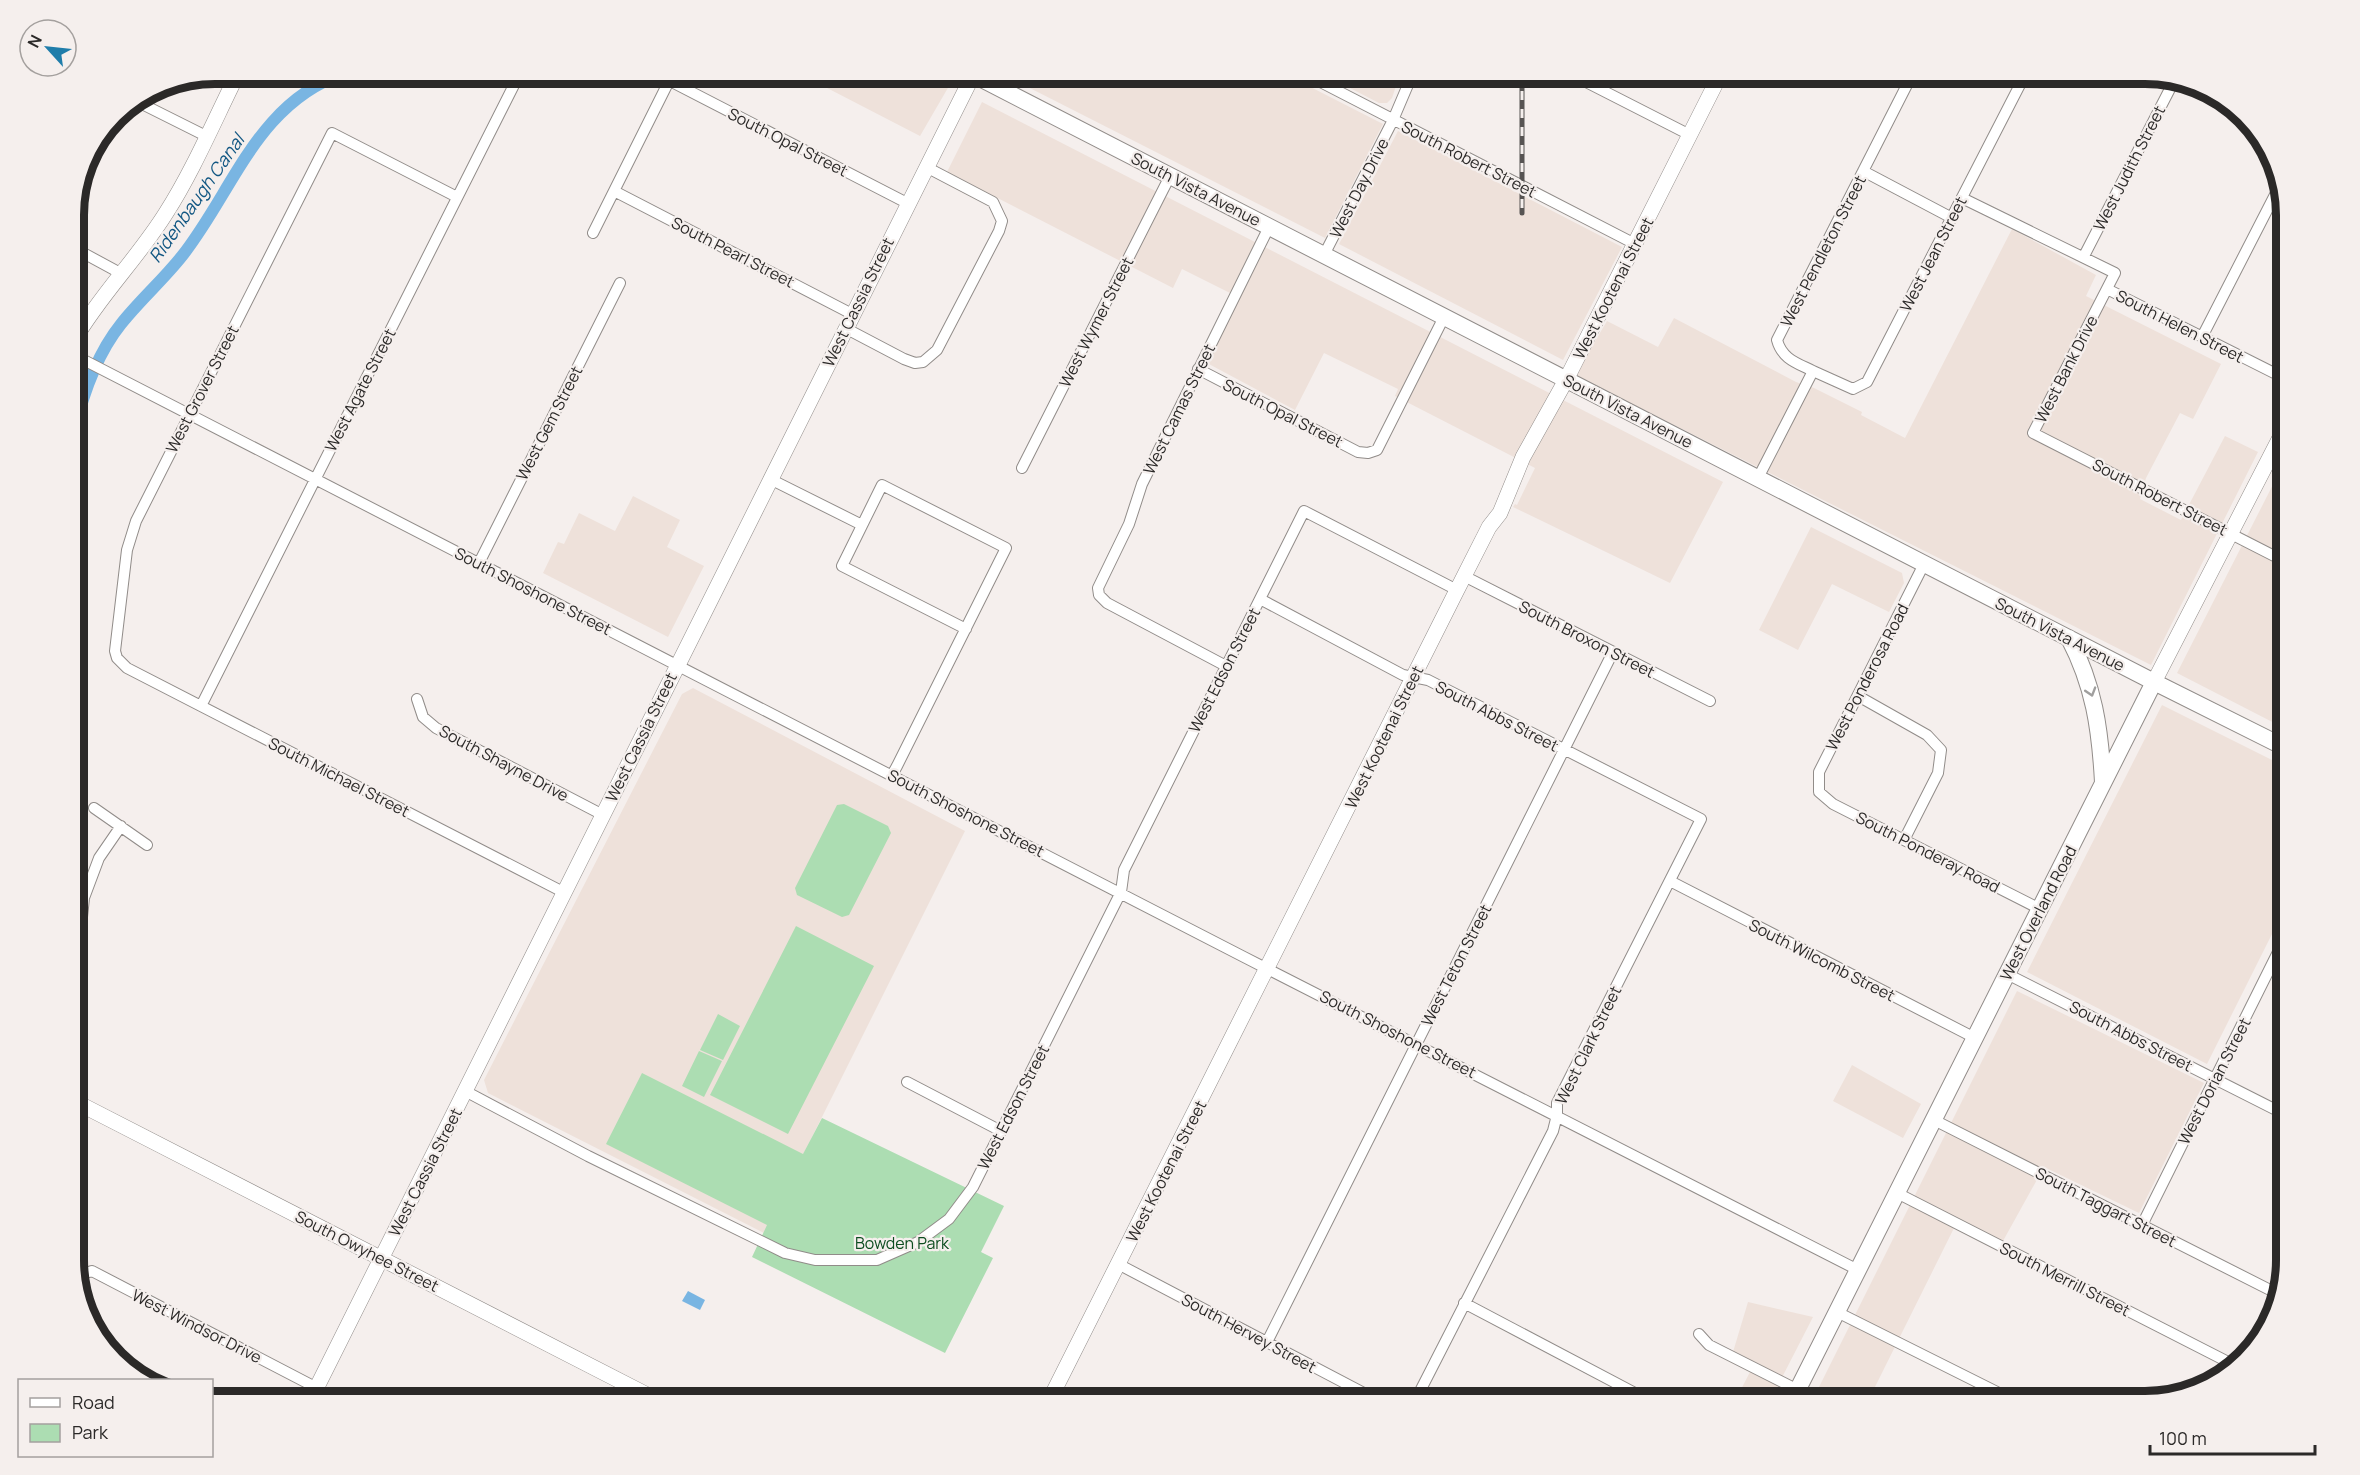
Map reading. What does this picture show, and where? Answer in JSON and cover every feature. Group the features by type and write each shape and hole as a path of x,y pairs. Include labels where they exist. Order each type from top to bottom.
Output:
{"main road":[{"name":"South Vista Avenue","path":"991,84 2276,743"},
{"path":"2069,638 2082,663 2094,701 2103,784"},
{"name":"West Overland Road","path":"1798,1391 2154,682"}],"street":[{"path":"84,323 144,246 167,212 233,84"},
{"name":"West Agate Street","path":"201,706 515,84"},
{"path":"593,233 668,84"},
{"name":"South Opal Street","path":"684,84 907,203"},
{"name":"West Cassia Street","path":"315,1391 907,203 928,168 936,146 967,84"},
{"name":"South Robert Street","path":"1323,84 1635,244"},
{"name":"West Day Drive","path":"1324,255 1394,120 1409,84"},
{"path":"1592,84 1690,135"},
{"name":"West Kootenai Street","path":"1054,1391 1461,583 1490,527 1500,513 1523,457 1566,380 1716,84"},
{"name":"West Pendleton Street","path":"1813,371 1787,357 1780,350 1778,340 1908,84"},
{"name":"West Jean Street","path":"1813,371 1853,388 1867,382 2021,84"},
{"name":"West Judith Street","path":"2084,256 2171,87"},
{"path":"144,105 206,136"},
{"name":"West Grover Street","path":"117,658 114,644 127,550 136,521 332,133 457,198"},
{"path":"845,328 904,359 915,363 923,362 937,350 960,306 1002,221 993,202 928,168"},
{"path":"1863,171 1952,218"},
{"name":"West Wymer Street","path":"1022,468 1170,176"},
{"name":"South Pearl Street","path":"614,191 852,314"},
{"path":"2202,337 2274,196"},
{"name":"South Helen Street","path":"1962,198 2115,273"},
{"name":"West Camas Street","path":"1226,666 1107,603 1099,595 1100,581 1129,524 1142,484 1269,227"},
{"path":"84,253 122,274"},
{"name":"West Bank Drive","path":"2033,433 2115,273"},
{"name":"West Gem Street","path":"479,563 620,283"},
{"name":"South Helen Street","path":"2107,289 2276,375"},
{"name":"South Opal Street","path":"1198,369 1358,452 1368,453 1377,450 1444,317"},
{"name":"South Shoshone Street","path":"84,361 1858,1270"},
{"path":"1758,478 1813,371"},
{"name":"South Robert Street","path":"2033,433 2276,557"},
{"name":"West Overland Road","path":"2154,682 2276,445"},
{"path":"770,479 862,525"},
{"path":"892,775 966,629 1006,548 882,485 842,566 966,629"},
{"name":"South Broxon Street","path":"1304,511 1613,652 1710,701"},
{"name":"West Edson Street","path":"465,1091 752,1238 786,1253 815,1260 877,1260 918,1242 949,1219 973,1188 1121,892 1124,870 1304,511"},
{"name":"West Ponderosa Road","path":"1819,792 1819,772 1924,564"},
{"name":"South Abbs Street","path":"1260,599 1402,675 1428,680 1701,819"},
{"name":"West Teton Street","path":"1267,1342 1613,652"},
{"name":"South Michael Street","path":"117,658 127,668 565,893"},
{"path":"1858,696 1927,735 1941,750 1938,773 1904,840"},
{"name":"South Shayne Drive","path":"417,699 423,717 436,729 603,815"},
{"name":"South Ponderay Road","path":"1819,792 1833,804 2040,909"},
{"path":"94,808 147,845"},
{"name":"West Clark Street","path":"1420,1391 1553,1131 1557,1104 1701,819"},
{"path":"84,898 99,858 121,826"},
{"name":"South Wilcomb Street","path":"1670,881 1975,1038"},
{"name":"West Dorian Street","path":"2142,1225 2276,956"},
{"name":"South Abbs Street","path":"2007,974 2276,1110"},
{"path":"907,1082 1001,1131"},
{"name":"South Owyhee Street","path":"84,1106 381,1258 629,1391"},
{"name":"South Taggart Street","path":"1934,1120 2272,1291"},
{"name":"South Merrill Street","path":"1897,1193 2228,1362"},
{"name":"South Hervey Street","path":"1118,1264 1360,1391"},
{"name":"West Windsor Drive","path":"85,1273 92,1271 306,1391"},
{"path":"1464,1303 1631,1391"},
{"path":"1837,1312 1995,1391"},
{"path":"1699,1334 1709,1345 1787,1391"}],"shaded area":[{"path":"819,84 950,84 920,136"},
{"path":"1022,84 1305,84 1383,124 1325,238"},
{"path":"1342,84 1397,84 1392,98 1387,103 1379,103"},
{"path":"982,102 1723,482 1670,583 1513,507 1517,505 1535,468 1395,396 1398,389 1324,353 1295,410 1207,363 1240,298 1182,269 1173,288 947,172"},
{"path":"1398,131 1622,247 1563,360 1339,244"},
{"path":"2012,229 2096,275 2086,296 2221,364 2193,419 2180,413 2146,478 2140,499 2181,520 2225,436 2258,452 2151,665 1575,375 1607,321 1658,347 1674,318 1796,382 1814,388 1862,412 1861,415 1905,438"},
{"path":"2276,479 2276,724 2177,673"},
{"path":"633,496 680,520 667,547 704,566 668,637 543,573 558,542 564,544 579,513 615,531"},
{"path":"1811,527 1902,573 1904,583 1889,612 1832,584 1798,650 1759,630"},
{"path":"693,688 965,831 764,1233 488,1093 484,1080 682,694"},
{"path":"2162,705 2276,762 2276,926 2207,1064 2027,972"},
{"path":"2017,991 2204,1083 2139,1213 2044,1167 2003,1241 1958,1220 1873,1391 1817,1391"},
{"path":"1852,1065 1921,1104 1903,1138 1833,1101"},
{"path":"1748,1302 1813,1317 1775,1391 1740,1391 1750,1372 1730,1362"}],"green space":[{"path":"844,804 888,826 891,833 849,915 842,917 797,895 795,888 837,805"},
{"path":"796,926 874,966 788,1134 710,1095"},
{"path":"718,1014 740,1026 723,1060 700,1050"},
{"path":"699,1051 722,1061 704,1097 682,1086"},
{"name":"Bowden Park","path":"642,1073 803,1154 822,1118 1004,1206 981,1252 993,1258 945,1353 752,1257 767,1225 606,1144"}],"water":[{"path":"688,1291 705,1300 700,1310 682,1301"}],"waterway":[{"name":"Ridenbaugh Canal","path":"84,397 92,375 112,336 182,256 268,127 290,105 321,84"}],"railway":[{"path":"1522,84 1522,213"}]}
